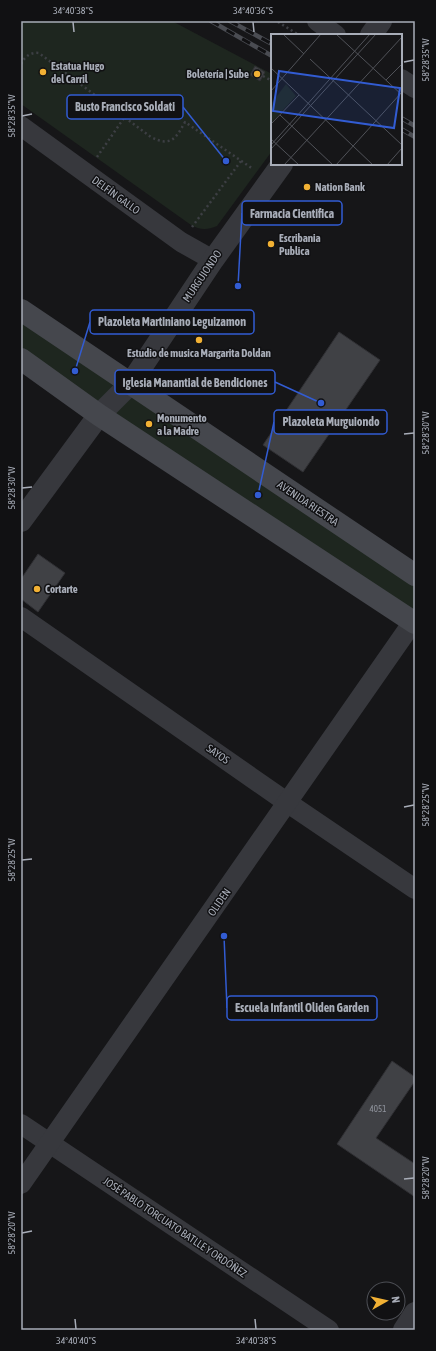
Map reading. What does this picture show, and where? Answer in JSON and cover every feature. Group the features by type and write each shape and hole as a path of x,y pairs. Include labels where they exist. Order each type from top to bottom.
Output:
{"main road":[{"name":"AVENIDA RIESTRA","path":"21,310 415,575"},
{"path":"21,359 99,415 414,621"}],"street":[{"path":"317,21 335,34"},
{"path":"372,34 381,21"},
{"path":"402,80 415,88"},
{"name":"DELFÍN GALLO","path":"21,126 181,242 213,260"},
{"name":"MURGUIONDO","path":"21,521 99,415 131,383 213,260 276,173"},
{"name":"SAYOS","path":"21,617 288,803 415,889"},
{"name":"OLIDEN","path":"21,1184 414,621"},
{"name":"JOSÉ PABLO TORCUATO BATLLE Y ORDÓÑEZ","path":"21,1124 329,1330"},
{"path":"404,1330 415,1314"}],"path":[{"path":"278,22 297,34"},
{"path":"21,64 28,55 34,52 39,52 150,137 160,142 171,140 176,136 185,122 240,161 276,173"},
{"path":"263,76 271,80"},
{"path":"86,174 124,118"},
{"path":"181,242 240,161"}],"shaded area":[{"path":"21,21 172,21 271,73 271,152 217,226 204,229 197,228 21,104"},
{"path":"21,310 415,575 415,623 21,359"}],"building":[{"path":"255,66 265,72 260,81 250,75"},
{"path":"339,332 380,360 303,472 263,445"},
{"name":"Cortarte","path":"38,554 65,573 38,612 21,599 21,579"},
{"path":"392,1061 415,1077 415,1081 376,1138 415,1164 415,1197 337,1144"}],"railway":[{"path":"211,21 271,55"},
{"path":"230,21 271,43"},
{"path":"402,119 415,126"},
{"path":"402,130 415,137"}],"place":[{"name":"Estatua Hugo del Carril","path":"43,72"},
{"name":"Boletería | Sube","path":"257,74"},
{"name":"Busto Francisco Soldati","path":"226,161"},
{"name":"Nation Bank","path":"307,187"},
{"name":"Escribania Publica","path":"271,244"},
{"name":"Farmacia Cientifica","path":"238,286"},
{"name":"Estudio de musica Margarita Doldan","path":"199,340"},
{"name":"Plazoleta Martiniano Leguizamon","path":"75,371"},
{"name":"Iglesia Manantial de Bendiciones","path":"321,403"},
{"name":"Monumento a la Madre","path":"149,424"},
{"name":"Plazoleta Murguiondo","path":"258,495"},
{"name":"Cortarte","path":"37,589"},
{"name":"Escuela Infantil Oliden Garden","path":"224,936"}]}
